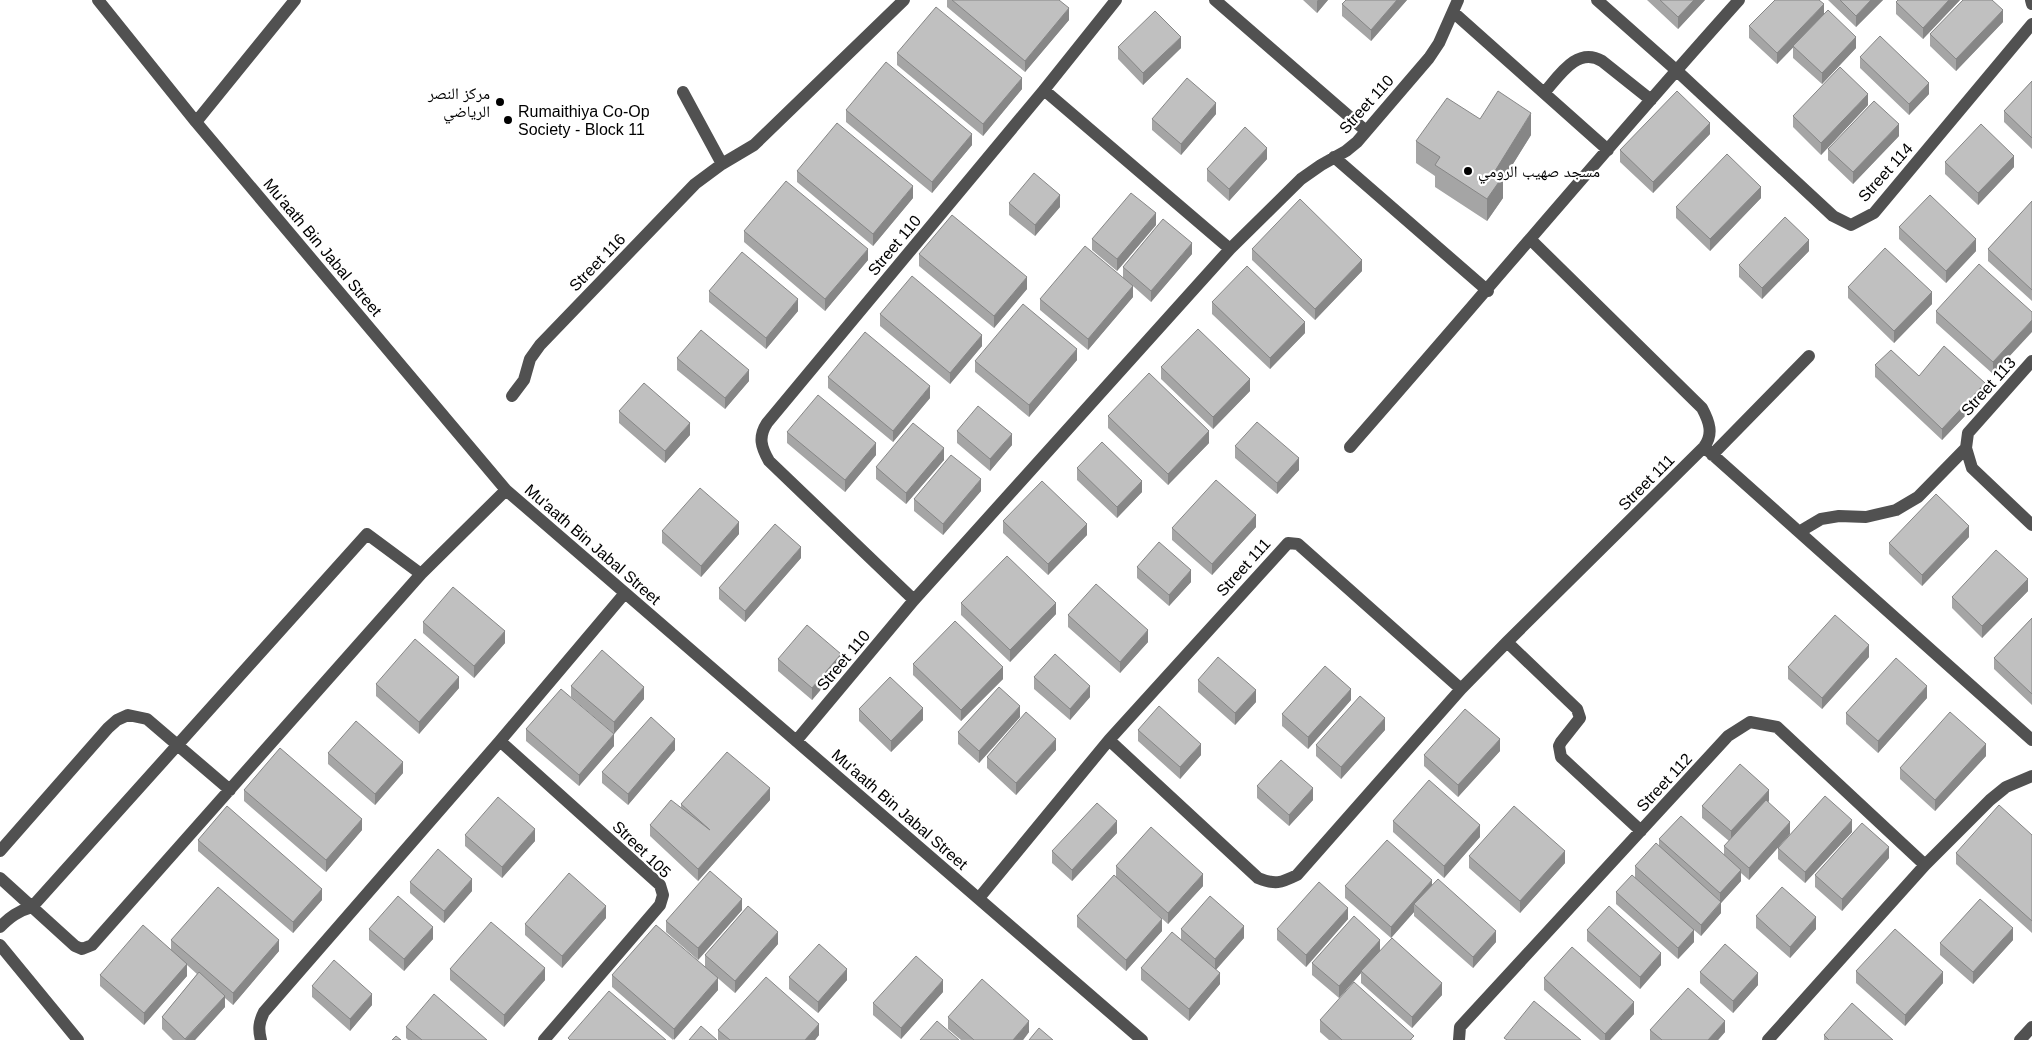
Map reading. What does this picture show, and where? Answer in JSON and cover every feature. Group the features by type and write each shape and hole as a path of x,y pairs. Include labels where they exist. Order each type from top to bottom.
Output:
{"street":[{"name":"Mu'aath Bin Jabal Street","path":"98,0 196,122 506,490 1142,1040"},
{"path":"196,122 295,0"},
{"name":"Street 116","path":"512,396 524,380 530,359 540,346 695,184 722,164 745,152 762,138 904,0"},
{"path":"1116,0 1044,90 1230,249"},
{"path":"1215,0 1366,131"},
{"name":"Street 114","path":"1597,0 1676,70 1833,216 1851,225 1874,212 2032,24"},
{"path":"1350,447 1488,291 1676,70 1739,0"},
{"path":"2030,0 2032,4"},
{"path":"1455,6 1544,93 1608,150"},
{"name":"Street 110","path":"796,741 914,600 1230,249 1301,179 1346,151 1366,131 1429,58 1439,43 1455,6"},
{"path":"1544,93 1567,67 1582,56 1588,55 1602,60 1651,100"},
{"name":"Street 110","path":"914,600 769,461 761,446 761,432 1044,90"},
{"path":"683,92 722,164"},
{"path":"1334,157 1488,291"},
{"path":"1530,240 1702,408 1710,424 1708,451 2032,740"},
{"name":"Street 111","path":"1109,740 1258,878 1268,882 1281,883 1297,875 1506,642 1809,356"},
{"name":"Street 113","path":"1966,448 1968,433 2032,361"},
{"path":"1799,532 1821,519 1839,516 1866,517 1896,510 1918,497 1966,448 1972,468 2032,525"},
{"path":"0,878 75,946 82,949 92,945 421,574 506,490"},
{"path":"0,927 17,912 32,908 367,534 421,574"},
{"name":"Street 111","path":"979,898 1109,740 1284,545 1291,542 1298,544 1462,689"},
{"path":"261,1040 258,1030 264,1012 500,741 625,593"},
{"path":"1506,642 1577,709 1580,718 1561,742 1559,751 1561,757 1641,831"},
{"path":"0,851 108,728 117,720 128,715 147,719 179,744 230,790"},
{"name":"Street 112","path":"1459,1040 1460,1027 1728,736 1750,722 1777,727 1925,865"},
{"name":"Street 105","path":"500,741 660,885 663,894 660,905 544,1040"},
{"path":"1768,1040 1925,865 1990,800 2006,787 2032,776"},
{"path":"0,945 78,1040"},
{"path":"2020,1040 2032,1027"}],"building":[{"path":"952,0 1059,0 1069,8 1025,61"},
{"path":"1346,0 1397,0 1371,30 1342,4"},
{"path":"1660,0 1694,0 1678,17"},
{"path":"1775,0 1819,0 1824,4 1777,53 1749,26"},
{"path":"1840,0 1871,0 1856,16"},
{"path":"1898,0 1949,0 1923,28 1896,2"},
{"path":"1963,0 1992,0 2003,10 1956,59 1930,34"},
{"path":"936,7 1022,78 983,124 897,53"},
{"path":"1828,10 1856,37 1822,73 1793,46"},
{"path":"1155,11 1181,37 1143,73 1118,47"},
{"path":"1880,36 1929,83 1909,104 1860,57"},
{"path":"886,62 972,134 932,182 846,110"},
{"path":"1840,67 1868,94 1821,143 1793,116"},
{"path":"1187,78 1216,103 1181,144 1152,119"},
{"path":"2032,81 2032,138 2004,111"},
{"name":"مسجد صهيب الرومي","path":"1498,91 1531,113 1495,171 1503,176 1487,199 1435,165 1440,157 1416,141 1447,98 1480,119"},
{"path":"1677,91 1710,123 1653,182 1620,150"},
{"path":"1874,101 1899,124 1853,172 1828,149"},
{"path":"837,123 913,186 873,234 797,171"},
{"path":"1981,124 2014,156 1978,193 1945,162"},
{"path":"1245,127 1267,148 1229,189 1207,169"},
{"path":"1727,154 1761,187 1710,239 1676,207"},
{"path":"1034,173 1060,195 1035,225 1009,203"},
{"path":"786,181 868,249 825,299 744,231"},
{"path":"1131,193 1156,213 1117,259 1092,239"},
{"path":"1930,195 1976,239 1946,271 1899,227"},
{"path":"1300,199 1362,260 1315,309 1252,249"},
{"path":"2032,201 2032,290 1988,249"},
{"path":"952,215 1027,277 994,316 919,254"},
{"path":"1785,217 1809,240 1762,288 1739,265"},
{"path":"1163,219 1192,243 1151,291 1123,267"},
{"path":"1085,246 1133,286 1088,339 1040,299"},
{"path":"1885,248 1932,292 1894,331 1848,287"},
{"path":"742,252 798,299 766,338 709,291"},
{"path":"1979,264 2032,312 2032,320 1993,362 1936,311"},
{"path":"1247,266 1305,322 1270,358 1212,302"},
{"path":"912,276 982,335 950,373 880,314"},
{"path":"1023,304 1077,349 1029,405 975,361"},
{"path":"1198,329 1250,379 1213,417 1161,367"},
{"path":"701,330 749,370 725,398 677,358"},
{"path":"865,332 930,386 893,431 828,377"},
{"path":"1944,346 1985,383 1942,429 1875,365 1891,350 1919,376"},
{"path":"1149,373 1209,431 1168,474 1108,416"},
{"path":"644,383 690,423 665,451 619,411"},
{"path":"818,395 876,443 845,480 787,432"},
{"path":"978,406 1012,434 990,459 957,431"},
{"path":"1257,422 1299,458 1277,483 1235,446"},
{"path":"913,423 944,448 906,493 876,467"},
{"path":"1102,442 1142,481 1117,507 1077,468"},
{"path":"951,455 981,479 943,524 914,499"},
{"path":"1216,480 1256,515 1212,564 1172,528"},
{"path":"1042,481 1087,524 1048,564 1003,521"},
{"path":"700,488 739,522 701,566 662,531"},
{"path":"1936,494 1969,526 1922,575 1889,543"},
{"path":"775,524 801,547 745,611 719,588"},
{"path":"1159,542 1191,570 1169,595 1137,567"},
{"path":"1996,550 2028,579 1982,626 1952,597"},
{"path":"1007,556 1056,603 1010,650 961,603"},
{"path":"1096,584 1148,630 1120,662 1068,615"},
{"path":"453,587 505,631 474,666 423,622"},
{"path":"1835,615 1869,645 1822,698 1788,667"},
{"path":"2032,618 2032,694 1994,658"},
{"path":"955,621 1003,667 961,710 913,664"},
{"path":"807,625 841,654 812,688 778,659"},
{"path":"415,639 459,677 419,722 376,684"},
{"path":"602,650 644,687 614,722 571,686"},
{"path":"1055,654 1090,686 1070,709 1034,677"},
{"path":"1218,657 1256,690 1235,713 1198,680"},
{"path":"1896,658 1927,686 1878,741 1846,713"},
{"path":"1325,666 1351,689 1308,737 1282,714"},
{"path":"890,677 923,708 891,741 859,709"},
{"path":"999,687 1020,706 979,751 958,732"},
{"path":"561,689 614,734 579,775 526,729"},
{"path":"1360,696 1385,718 1341,767 1316,745"},
{"path":"1159,706 1201,744 1180,767 1138,730"},
{"path":"1465,709 1500,739 1458,785 1424,755"},
{"path":"1026,712 1056,739 1016,783 987,757"},
{"path":"1950,712 1986,744 1935,800 1900,768"},
{"path":"651,717 675,739 628,794 602,772"},
{"path":"356,721 403,762 375,794 328,753"},
{"path":"280,748 362,819 326,860 244,790"},
{"path":"727,752 770,788 698,869 650,825 671,800 710,830 681,804"},
{"path":"1281,760 1313,788 1289,815 1257,786"},
{"path":"1740,764 1769,790 1731,831 1702,806"},
{"path":"1429,780 1480,825 1444,866 1393,821"},
{"path":"1825,796 1852,820 1805,872 1778,848"},
{"path":"498,797 535,829 502,867 465,835"},
{"path":"1766,800 1790,822 1749,868 1724,846"},
{"path":"1097,803 1117,821 1072,870 1052,851"},
{"path":"1999,805 2032,835 2032,921 1956,853"},
{"path":"227,806 322,889 293,922 198,840"},
{"path":"1514,806 1565,851 1520,901 1469,856"},
{"path":"1681,816 1741,870 1720,893 1659,839"},
{"path":"1862,823 1889,847 1842,899 1815,875"},
{"path":"1151,827 1203,874 1168,913 1116,866"},
{"path":"1387,840 1432,880 1391,927 1345,886"},
{"path":"1656,843 1721,902 1701,925 1635,866"},
{"path":"438,849 472,879 444,911 410,882"},
{"path":"710,871 742,899 698,948 666,921"},
{"path":"569,873 606,906 562,956 525,924"},
{"path":"1114,875 1162,919 1126,960 1077,916"},
{"path":"1632,875 1694,930 1678,948 1616,892"},
{"path":"1438,879 1496,931 1473,957 1414,904"},
{"path":"1319,882 1348,908 1306,955 1277,929"},
{"path":"218,887 279,940 233,993 171,940"},
{"path":"1782,887 1816,917 1790,947 1756,916"},
{"path":"398,896 433,927 404,959 369,929"},
{"path":"1210,896 1244,926 1215,959 1181,929"},
{"path":"1980,899 2013,928 1973,972 1940,943"},
{"path":"748,906 778,932 735,981 705,955"},
{"path":"1609,906 1661,953 1640,977 1587,930"},
{"path":"1354,916 1380,940 1339,986 1312,963"},
{"path":"491,922 545,968 504,1015 450,969"},
{"path":"143,925 187,964 144,1013 100,975"},
{"path":"656,925 718,978 674,1029 612,975"},
{"path":"1895,929 1943,972 1905,1015 1856,971"},
{"path":"1172,932 1220,973 1189,1009 1141,968"},
{"path":"1392,938 1442,983 1412,1017 1361,971"},
{"path":"819,944 847,969 818,1002 789,977"},
{"path":"1725,944 1758,973 1733,1001 1700,972"},
{"path":"1572,947 1634,1002 1605,1034 1544,978"},
{"path":"916,956 943,980 901,1028 873,1003"},
{"path":"334,960 372,994 350,1019 312,986"},
{"path":"199,972 225,996 185,1039 162,1017"},
{"path":"766,977 819,1024 805,1040 730,1040 718,1030"},
{"path":"982,979 1029,1021 1013,1040 974,1040 948,1017"},
{"path":"1354,982 1414,1036 1410,1040 1342,1040 1320,1020"},
{"path":"1688,988 1725,1021 1708,1040 1662,1040 1650,1030"},
{"path":"609,991 666,1040 570,1040 568,1038"},
{"path":"434,994 487,1040 422,1040 406,1027"},
{"path":"1534,1001 1581,1040 1507,1040 1504,1038"},
{"path":"1852,1003 1893,1040 1829,1040 1824,1035"},
{"path":"937,1021 959,1040 920,1040"},
{"path":"701,1026 717,1040 689,1040"},
{"path":"1039,1028 1053,1040 1029,1040"},
{"path":"396,1036 401,1040 392,1040"}],"place":[{"name":"مركز النصر الرياضي","path":"500,102"},
{"name":"Rumaithiya Co-Op Society - Block 11","path":"508,120"},
{"name":"مسجد صهيب الرومي","path":"1468,171"}]}
